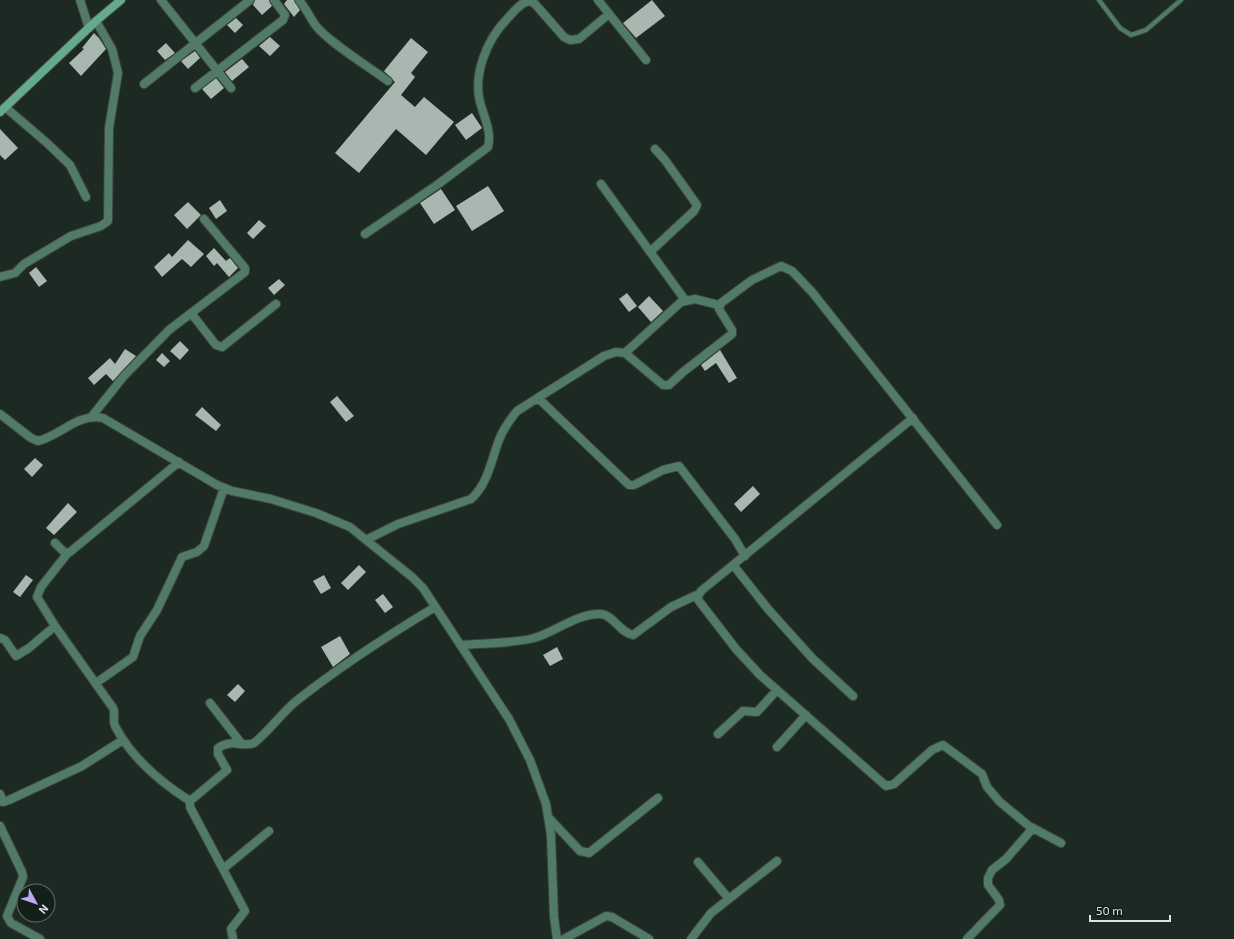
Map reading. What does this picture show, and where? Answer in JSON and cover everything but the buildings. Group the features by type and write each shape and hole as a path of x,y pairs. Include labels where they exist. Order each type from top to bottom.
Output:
{"main road":[{"path":"2,109 96,21 121,0"}],"street":[{"path":"80,0 89,28"},
{"path":"161,0 231,88"},
{"path":"144,84 250,0"},
{"path":"195,88 282,20 285,15 274,0"},
{"path":"299,0 307,9 316,26 326,36 388,81"},
{"path":"598,0 646,60"},
{"path":"365,234 437,185 488,147 489,132 479,100 478,80 487,49 497,29 522,4 530,2 535,4 564,37 570,40 580,39 609,14"},
{"path":"0,277 15,273 24,264 71,236 101,226 108,221 109,128 118,73 112,49 96,21"},
{"path":"2,109 47,143 70,166 86,197"},
{"path":"650,252 694,211 697,205 665,160 655,149"},
{"path":"601,184 685,300"},
{"path":"92,416 124,376 169,330 246,270 204,219"},
{"path":"625,353 676,305 685,300 695,299 719,305 765,273 781,266 786,267 792,271 812,292 997,525"},
{"path":"191,314 216,345 222,347 276,304"},
{"path":"366,540 398,524 471,499 479,492 487,477 506,424 517,412 604,356 616,352 625,353 663,385 669,385 683,372 732,334 732,330 719,309 719,305"},
{"path":"538,398 629,485 634,485 663,470 679,466 735,539 745,556"},
{"path":"0,414 31,438 38,441 82,419 92,416 110,421 224,488 271,499 335,519 350,526 419,583 509,719 526,753 546,804 551,835 554,917 557,939"},
{"path":"461,645 532,638 567,622 598,614 605,616 633,635 671,608 699,594 734,566 817,494 913,418"},
{"path":"179,462 67,554 41,587 37,597 55,626 115,712 113,722 123,740 160,782 190,802 192,813 245,911 231,929 232,939"},
{"path":"96,683 133,657 140,636 157,610 182,557 198,552 204,546 224,488"},
{"path":"54,543 67,554"},
{"path":"734,566 768,609 812,658 853,696"},
{"path":"699,594 698,601 736,650 777,690 886,786 894,784 932,750 943,745 982,774 987,787 995,797 1033,828 1061,843"},
{"path":"190,802 227,770 218,754 218,748 230,743 249,745 254,743 294,703 372,647 435,606"},
{"path":"0,638 5,640 16,656 29,648 55,626"},
{"path":"718,734 743,711 757,712 777,690"},
{"path":"210,703 241,743"},
{"path":"777,747 806,715"},
{"path":"1,800 82,766 123,740"},
{"path":"548,816 580,851 589,853 658,798"},
{"path":"0,826 23,877 7,912 8,919 40,939"},
{"path":"967,939 1000,905 1000,900 988,885 990,873 1006,859 1033,828"},
{"path":"223,869 269,831"},
{"path":"691,939 711,913 776,861"},
{"path":"698,862 729,899"},
{"path":"564,939 606,916 649,939"}],"lane":[{"path":"1100,0 1120,28 1130,34 1146,30 1181,0"}]}
